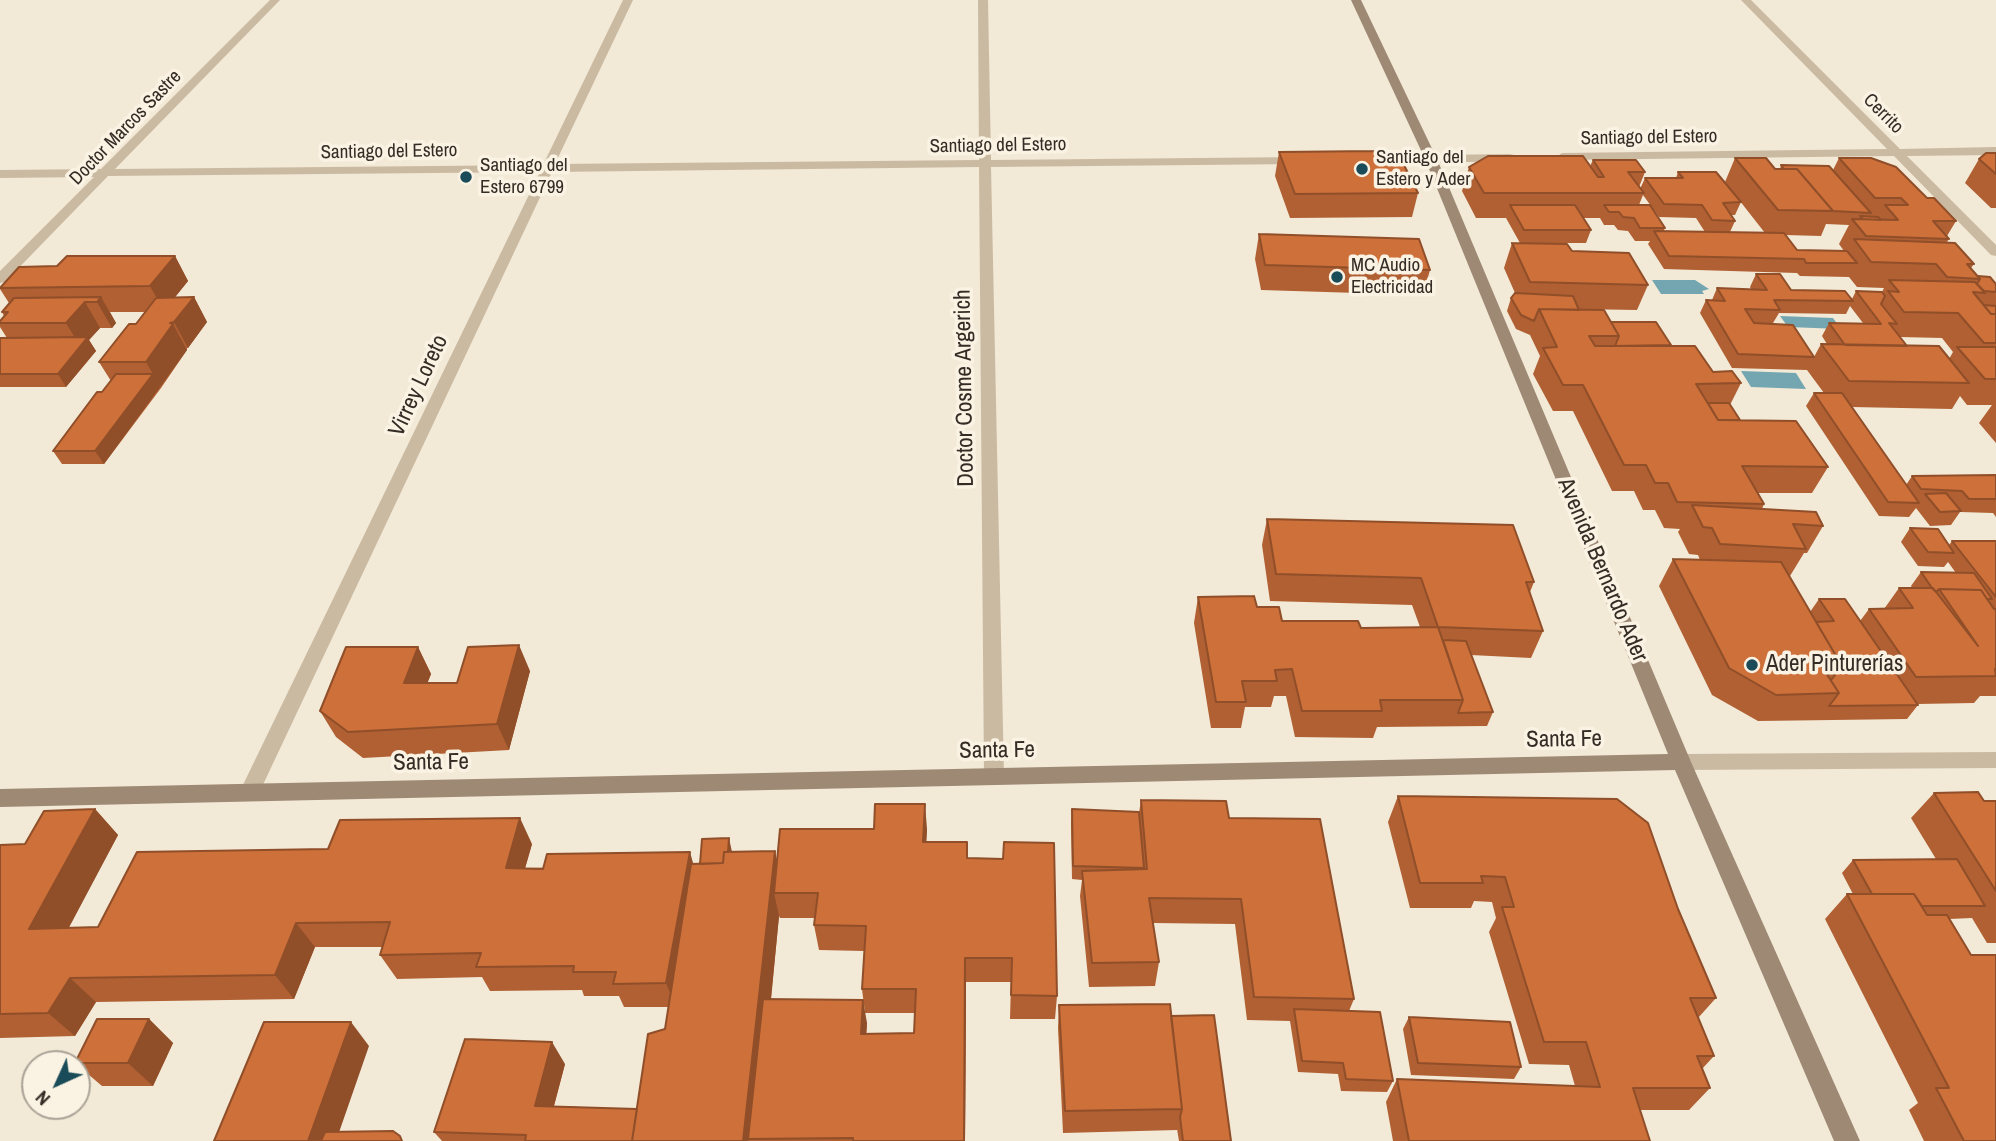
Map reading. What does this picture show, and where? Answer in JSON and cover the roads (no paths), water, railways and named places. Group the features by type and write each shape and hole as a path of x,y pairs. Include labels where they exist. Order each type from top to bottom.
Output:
{"main road":[{"name":"Avenida Bernardo Ader","path":"1356,0 1431,159 1681,762 1847,1141"},
{"name":"Santa Fe","path":"0,798 1681,762"}],"street":[{"name":"Doctor Marcos Sastre","path":"0,279 275,0"},
{"name":"Virrey Loreto","path":"250,791 628,0"},
{"name":"Doctor Cosme Argerich","path":"982,0 993,776"},
{"name":"Cerrito","path":"1746,0 1996,252"},
{"name":"Santiago del Estero","path":"1554,157 1996,151"},
{"path":"1356,160 1527,158"},
{"name":"Santiago del Estero","path":"0,174 1315,160"},
{"name":"Santa Fe","path":"1681,762 1996,760"}],"water":[{"path":"1652,280 1695,280 1709,289 1702,291 1704,294 1661,294"},
{"path":"1780,316 1833,318 1841,329 1788,327"},
{"path":"1741,371 1796,373 1806,389 1751,387"}],"place":[{"name":"Santiago del Estero y Ader","path":"1362,169"},
{"name":"Santiago del Estero 6799","path":"466,177"},
{"name":"MC Audio Electricidad","path":"1337,277"},
{"name":"Ader Pinturerías","path":"1752,665"}]}
